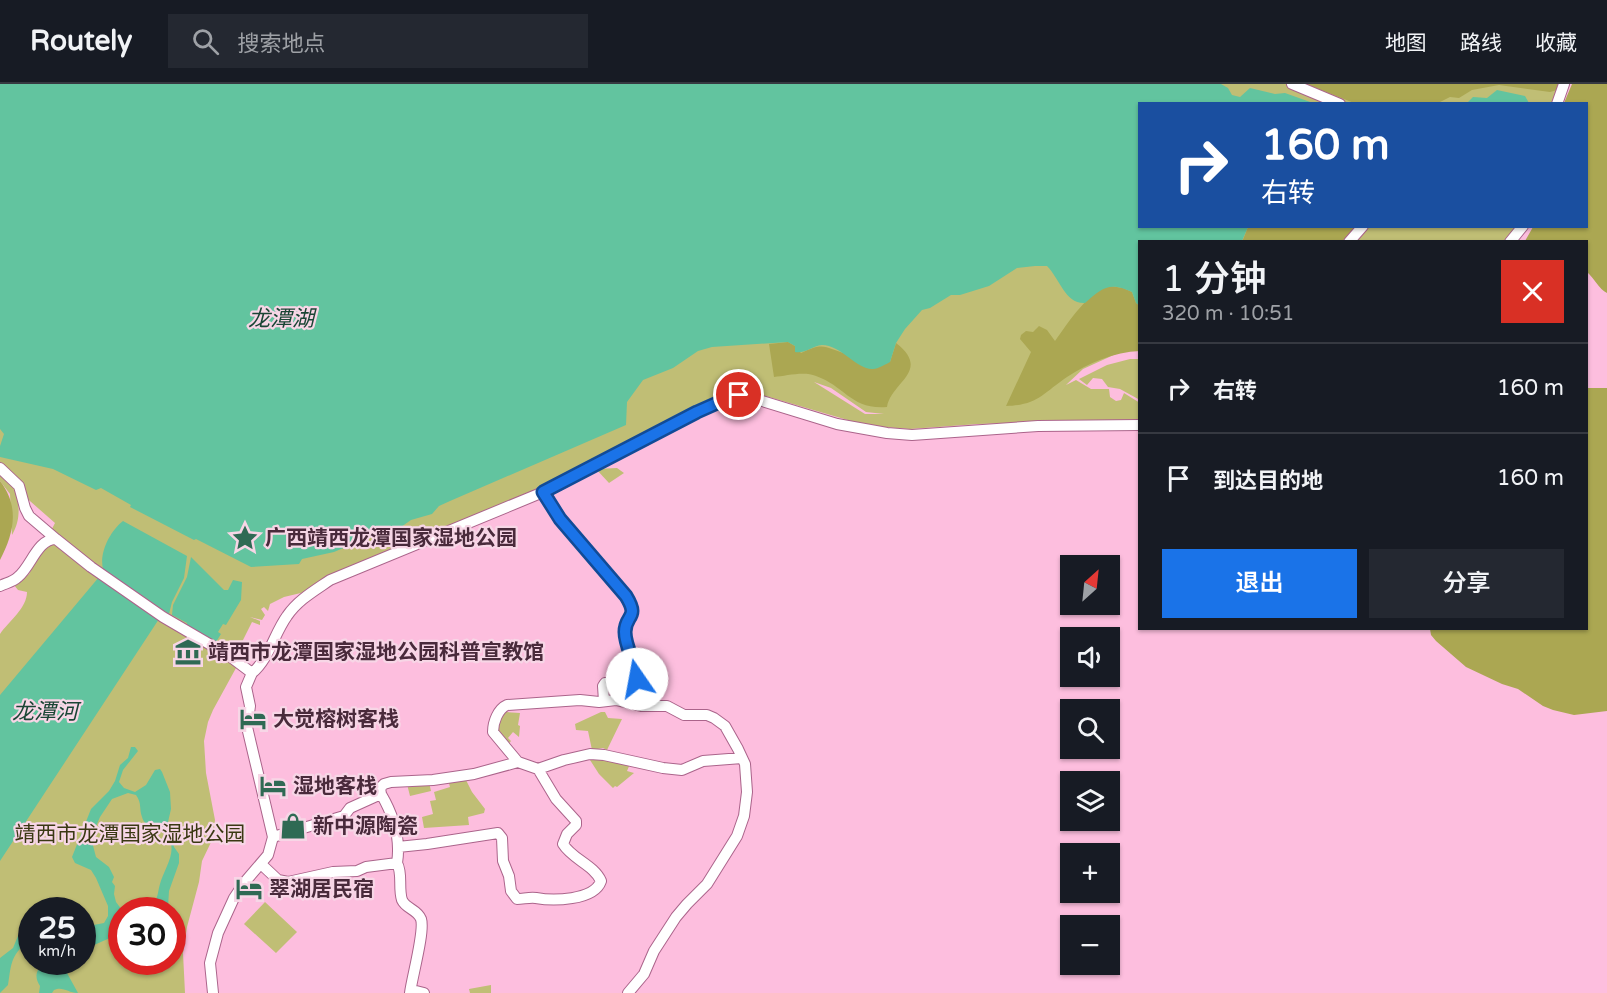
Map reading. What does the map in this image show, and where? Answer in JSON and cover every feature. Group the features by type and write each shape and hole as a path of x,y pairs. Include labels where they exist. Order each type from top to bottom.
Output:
{"street":[{"path":"1292,84 1335,102"},
{"path":"1558,102 1564,84"},
{"path":"1351,240 1361,228"},
{"path":"1512,240 1521,228"},
{"path":"213,993 210,963 219,933 234,898 268,855 273,837 247,727 250,706 246,687 252,673 261,663 293,608 330,580 543,492 688,416 733,396 746,396 837,424 912,435 1038,426 1138,425"},
{"path":"0,468 19,486 29,516 56,539 154,611 228,655 252,673"},
{"path":"543,492 560,519 626,596 633,608 625,633 637,679 633,682 605,682 604,701"},
{"path":"0,586 18,578 30,564 41,545 56,539"},
{"path":"628,993 644,974 654,951 676,917 707,884 737,836 744,816 747,776 742,758 729,731 711,716 684,715 670,707 641,706 616,700 564,700 507,705 502,708 495,721 493,732 518,762 538,769 590,754 682,770 703,761 742,758"},
{"path":"424,993 416,991 411,993 413,970 423,930 422,923 418,912 406,906 402,900 399,869 396,863 398,847 394,823 381,794 381,786 391,782 433,780 474,774 518,762"},
{"path":"398,847 496,832 502,838 503,861 509,876 511,891 517,899 564,900 594,890 600,884 598,876 563,843 567,834 576,825 576,821 556,799 538,769"},
{"path":"273,837 340,818 350,808 381,794"},
{"path":"261,864 278,880 288,882 333,872 357,871 366,867 396,863"}],"green space":[{"name":"龙潭湖","path":"0,84 1561,84 1560,102 1138,102 1138,228 1520,228 1514,240 1138,240 1138,344 1083,369 1066,385 1076,380 1091,389 1109,389 1110,397 1116,401 1121,400 1124,393 1138,402 1138,420 978,424 910,429 851,421 748,391 536,498 305,592 284,597 270,604 268,611 264,607 261,609 265,615 262,620 250,617 260,621 260,625 252,622 236,654 233,653 231,657 236,668 208,722 204,741 206,773 215,820 213,838 202,861 186,934 186,897 108,897 108,975 184,975 185,993 0,993 0,634 21,609 26,598 27,592 18,590 14,585 29,574 55,523 14,487 19,511 12,535 10,494 0,481","holes":["814,382 831,388 866,412 884,414 865,414"]},
{"path":"1138,359 1138,399 1120,389 1108,387 1102,379 1093,378 1087,385 1079,379 1107,365"},
{"path":"617,468 624,473 609,483 596,469"},
{"path":"506,712 520,713 519,737 513,732 508,738 511,741 507,746 497,734 501,716"},
{"path":"605,712 608,718 622,719 607,750 603,748 592,750 588,731 576,730 575,724"},
{"path":"590,760 610,760 630,764 627,771 634,773 613,788 599,774"},
{"path":"448,780 466,780 485,809 484,813 468,817 469,825 424,828 422,817 433,814 430,801 436,800 434,792 450,787"},
{"path":"429,782 431,791 410,796 407,784"},
{"path":"265,902 297,932 276,953 244,924"},
{"path":"491,985 491,993 470,993 469,989"}],"shaded area":[{"path":"1306,84 1558,84 1557,90 1550,92 1499,85 1472,90 1459,98 1450,97 1440,102 1351,102"},
{"path":"1572,84 1607,84 1607,293 1588,273 1588,240 1526,240 1532,228 1588,228 1588,102 1564,102"},
{"path":"1248,228 1355,228 1343,240 1243,240"},
{"path":"1110,286 1132,292 1138,304 1138,351 1092,363 1033,401 1006,406 1031,352 1020,339 1021,335 1026,331 1033,332 1039,326 1047,330 1055,341 1086,301"},
{"path":"788,342 801,353 820,346 890,362 896,343 906,353 910,361 910,369 890,398 887,407 865,405 816,376 801,374 774,377 769,344"},
{"path":"1588,388 1607,388 1607,711 1574,715 1543,706 1518,689 1466,667 1431,635 1430,630 1588,630"},
{"path":"0,481 10,501 13,520 9,540 0,560"}],"water":[{"name":"龙潭湖","path":"0,84 1221,84 1228,88 1232,95 1240,97 1250,88 1275,94 1285,93 1310,102 1138,102 1138,228 1248,228 1242,240 1138,240 1138,304 1132,292 1117,287 1101,290 1085,303 1078,302 1063,290 1047,266 1035,266 1017,268 989,286 960,295 951,295 930,308 922,310 896,343 890,362 875,369 861,366 836,349 822,345 799,352 795,352 795,346 788,342 712,347 698,351 673,368 643,380 627,402 626,425 439,506 432,514 411,520 401,527 381,532 334,552 302,559 299,564 251,567 130,507 131,505 101,488 96,490 53,469 0,457 0,446 4,434 0,429"},
{"path":"1497,90 1525,96 1528,102 1468,102 1473,97 1487,98"},
{"path":"123,521 187,556 184,578 172,602 169,614 103,569 104,549 114,530"},
{"path":"191,557 224,590 228,590 233,580 242,582 241,600 226,625 223,624 218,632 221,634 216,642 187,627 187,623 172,615 173,605 187,577"},
{"name":"龙潭河","path":"99,577 159,619 0,861 0,695"},
{"path":"131,747 135,747 138,751 123,770 119,782 124,788 135,792 146,785 155,770 160,769 162,772 170,792 171,809 168,822 174,847 179,854 179,863 169,897 157,897 170,860 172,847 170,841 164,833 146,824 136,795 128,793 112,799 100,817 91,838 96,857 109,867 114,877 112,882 115,886 115,897 108,897 108,906 91,870 75,863 72,857 91,809 109,791 120,765 128,758"},
{"path":"108,916 108,939 96,944 96,925 104,923"},
{"path":"18,936 18,952 12,963 8,985 0,993 0,958 13,948"},
{"path":"37,975 68,975 78,993 60,989 52,993 39,993 40,986"}],"place":[{"name":"广西靖西龙潭国家湿地公园","path":"245,538"},
{"name":"靖西市龙潭国家湿地公园科普宣教馆","path":"188,652"},
{"name":"大觉榕树客栈","path":"253,719"},
{"name":"湿地客栈","path":"273,786"},
{"name":"新中源陶瓷","path":"293,826"},
{"name":"翠湖居民宿","path":"249,889"}],"route":[{"path":"637,679 625,633 633,608 626,596 560,519 543,492 670,425 739,395"}],"park label":[{"name":"靖西市龙潭国家湿地公园","path":"130,834"}]}
